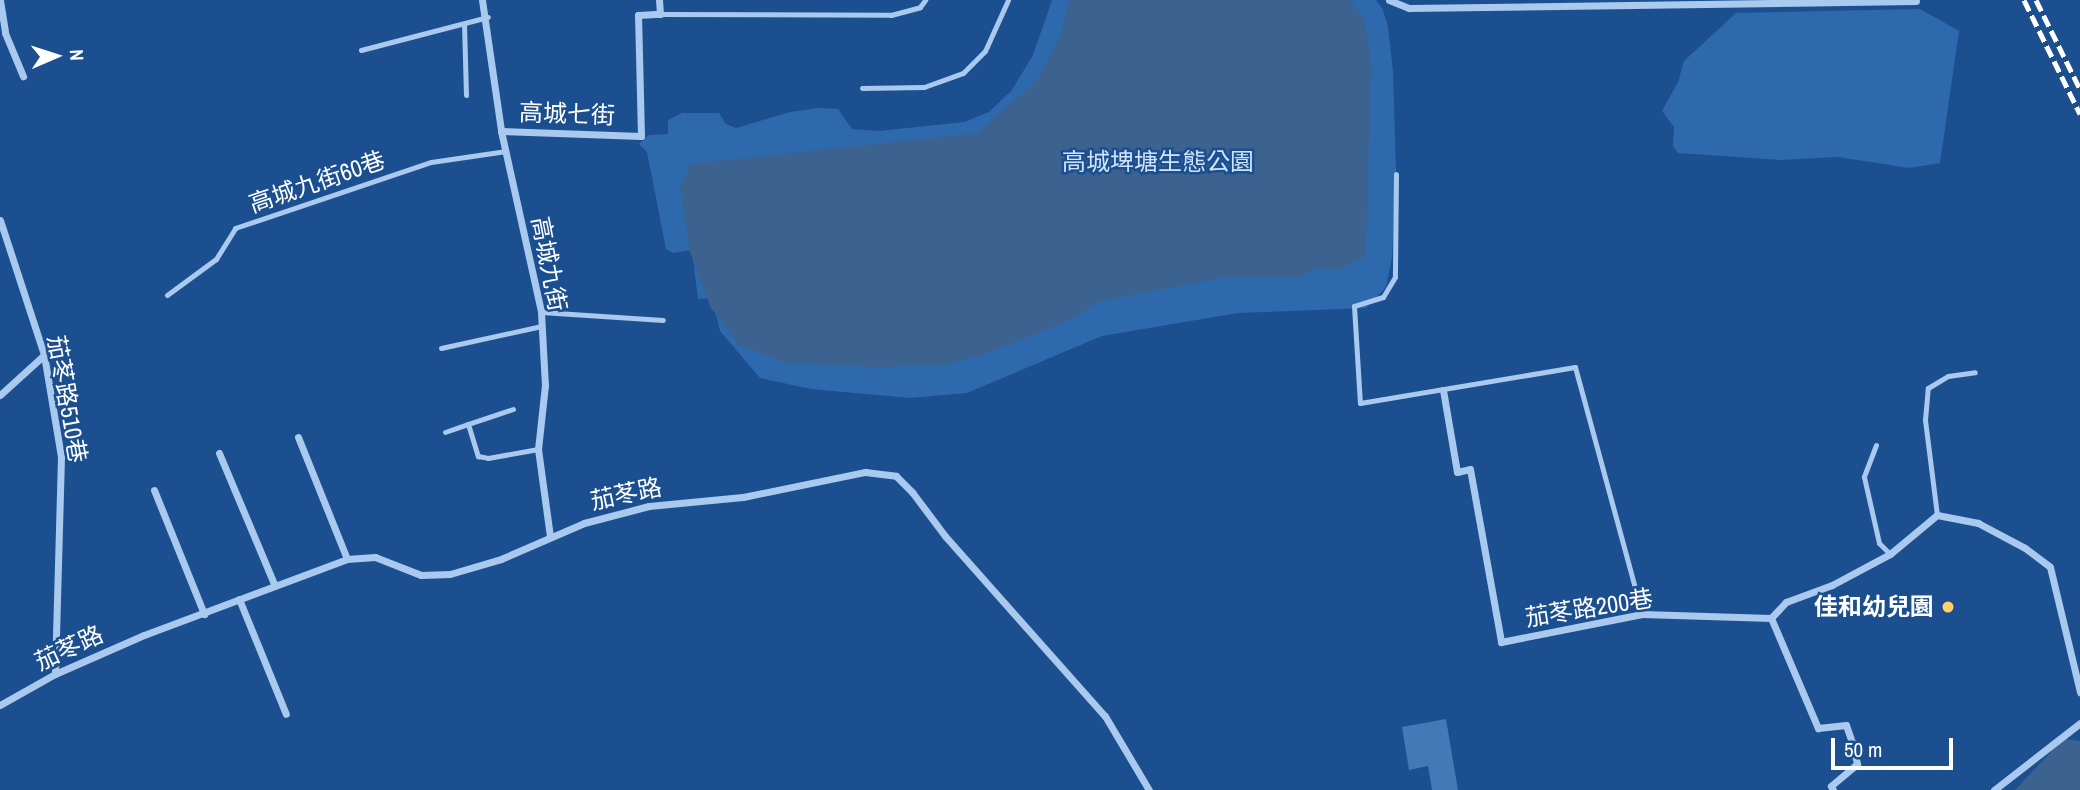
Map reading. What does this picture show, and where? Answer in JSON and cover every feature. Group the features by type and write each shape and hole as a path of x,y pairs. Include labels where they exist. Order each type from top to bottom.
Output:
{"street":[{"path":"0,0 5,33 23,76"},
{"name":"高城九街","path":"482,0 501,131 541,312 545,385 538,449 550,537"},
{"path":"659,0 660,14"},
{"path":"1389,0 1409,8 1543,2 1916,2"},
{"name":"高城七街","path":"501,131 641,136 638,15 660,14"},
{"name":"茄苳路510巷","path":"0,220 44,355 61,457 55,674"},
{"path":"0,395 44,355"},
{"name":"茄苳路200巷","path":"1443,390 1457,472 1470,469 1501,642 1642,614 1771,618"},
{"path":"298,437 347,559"},
{"path":"219,453 274,584"},
{"name":"茄苳路","path":"0,705 55,674 144,635 204,614 274,584 347,559 375,557 432,577 501,559 584,523 649,506 743,498 865,472 897,476 1105,716 1149,790"},
{"path":"154,490 204,614"},
{"path":"1833,790 1831,786 1857,764 1846,725 1818,728 1771,618 1786,602 1832,585 1891,554 1937,515 1978,523 2025,548 2049,567 2080,692"},
{"path":"239,599 286,714"},
{"path":"1994,790 2080,723"}],"lane":[{"path":"660,14 891,15 920,7 925,0"},
{"path":"863,88 924,86 963,73 985,51 1008,0"},
{"path":"361,50 486,18"},
{"path":"464,24 466,95"},
{"name":"高城九街60巷","path":"167,295 216,259 235,228 430,162 506,151"},
{"path":"1396,174 1395,277 1382,297 1354,306 1360,402 1575,367 1642,614"},
{"path":"541,312 663,320"},
{"path":"441,348 542,326"},
{"path":"1937,515 1926,420 1928,388 1948,376 1975,372"},
{"path":"445,432 513,409"},
{"path":"468,424 475,450 483,458 538,449"},
{"path":"1876,445 1864,477 1879,543 1891,554"}],"green space":[{"name":"高城埤塘生態公園","path":"1052,0 1376,0 1388,26 1393,71 1396,171 1392,258 1386,287 1366,308 1238,313 1102,336 967,393 910,398 811,389 760,378 720,331 712,298 698,299 692,250 673,253 666,249 647,152 639,144 649,135 668,134 668,120 682,113 719,113 726,124 736,128 790,112 819,108 838,109 852,129 879,131 964,122 989,112 1012,90 1033,55"},
{"path":"1920,9 1959,31 1940,163 1909,168 1838,157 1780,160 1678,153 1673,146 1674,127 1662,111 1678,82 1684,61 1736,13"}],"shaded area":[{"name":"高城埤塘生態公園","path":"1069,0 1350,0 1364,19 1371,63 1366,256 1338,270 1317,268 1298,278 1220,278 1098,302 1067,321 988,353 945,365 875,367 785,363 738,344 711,308 689,249 680,186 691,164 977,133 1038,79 1061,34"},
{"path":"2063,739 2080,741 2080,790 2015,790"}],"building":[{"path":"1446,719 1458,790 1432,790 1428,766 1409,770 1402,727"}],"railway":[{"path":"2024,0 2080,114"},
{"path":"2036,0 2080,89"}],"place":[{"name":"佳和幼兒園","path":"1948,607"}]}
